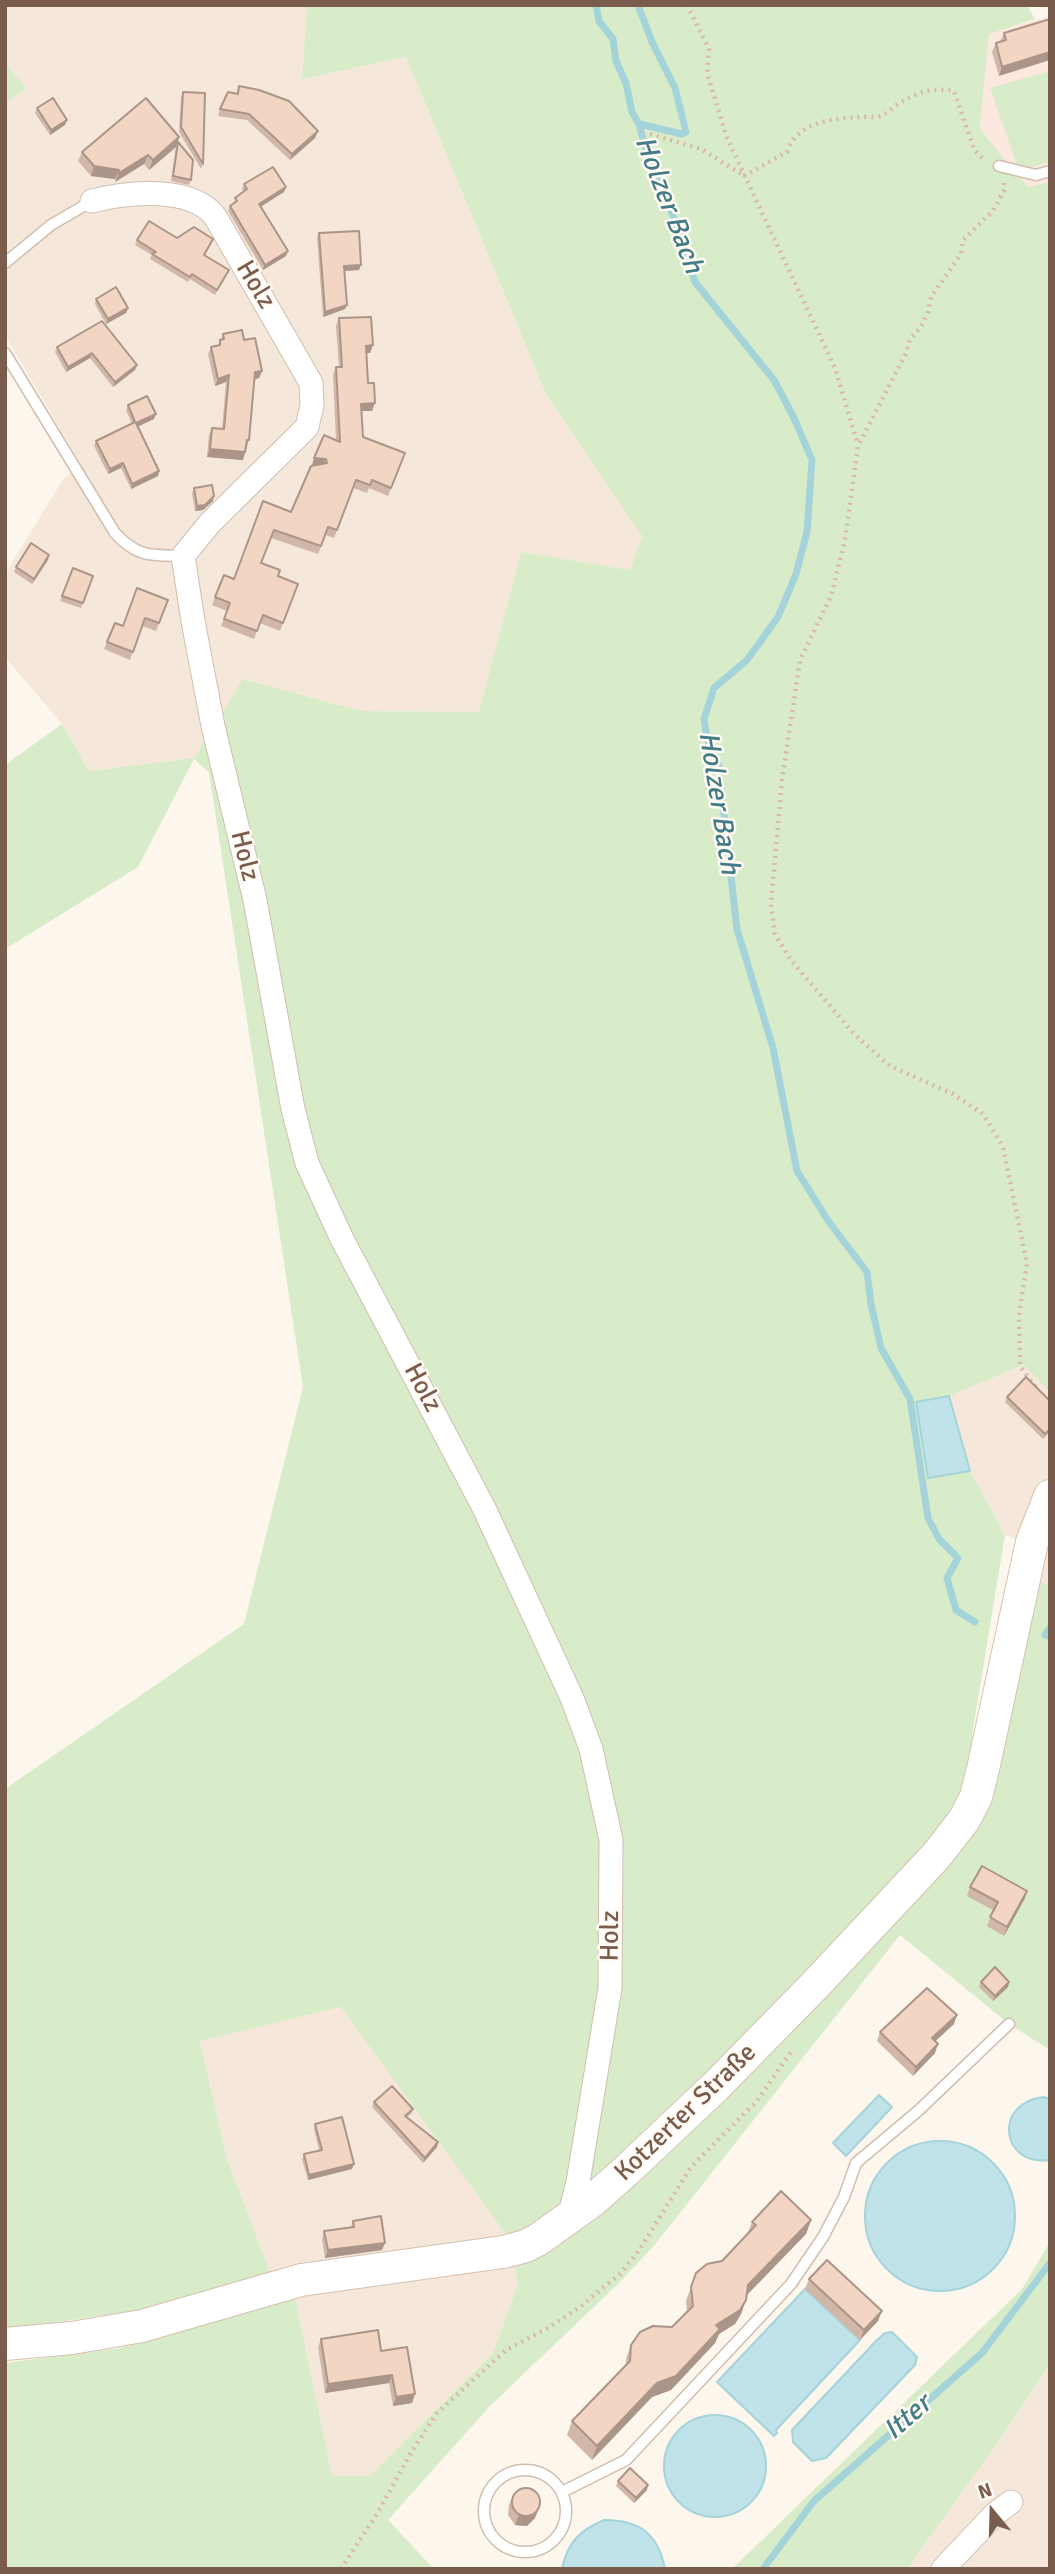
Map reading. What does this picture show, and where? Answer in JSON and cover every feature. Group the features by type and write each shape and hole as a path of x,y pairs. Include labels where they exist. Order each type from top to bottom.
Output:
{"street":[{"name":"Holz","path":"92,201 144,193 205,205 216,218 311,383 312,405 307,427 211,523 183,556 212,726 255,901 290,1097 307,1163 337,1229 484,1508 572,1698 594,1761 611,1840 610,1988 578,2182 569,2218"},
{"name":"Kotzerter Straße","path":"5,2344 72,2338 142,2326 301,2280 515,2250 539,2239 569,2218 622,2175 724,2078 927,1866 964,1820 976,1797 1032,1542 1050,1496"},
{"path":"943,2569 995,2514 1011,2502"}],"lane":[{"path":"999,166 1036,175 1050,171"},
{"path":"5,263 51,225 92,201"},
{"path":"5,353 115,533 125,544 146,556 183,556"},
{"path":"562,2492 626,2460 635,2451 791,2284 823,2236 844,2197 856,2163 918,2110 1009,2024"},
{"path":"527,2470 541,2473 553,2481 562,2492 566,2518 562,2530 544,2548 518,2552 506,2548 495,2540 488,2529 484,2516 488,2495 501,2478 513,2472 527,2470"}],"path":[{"path":"687,5 709,49 707,73 727,138 835,368 858,446"},
{"path":"744,176 787,152 790,142 808,127 822,121 879,117 907,98 939,88 954,91 976,153 990,167 999,166 1005,189 993,211 962,240 961,254 932,297 924,320 910,339 905,355 858,446 845,540 831,596 800,660 781,794 771,904 775,934 790,959 853,1033 890,1066 953,1094 982,1114 1003,1147 1027,1264 1019,1315 1020,1366 1042,1395"},
{"path":"650,134 701,149 744,176"},
{"path":"341,2569 437,2413 506,2350 548,2329 621,2273 640,2249 691,2167 757,2101 797,2043"}],"shaded area":[{"path":"5,5 307,5 302,79 406,57 546,394 642,536 630,570 521,552 479,712 361,711 244,679 194,758 89,771 62,724 5,657 5,574 64,478 81,465 5,335 5,103 25,89 5,62"},
{"path":"1050,16 1050,182 1028,188 980,129 989,33"},
{"path":"1025,1365 1050,1392 1050,1586 1035,1579 1043,1550 1005,1535 970,1471 949,1396"},
{"path":"342,2007 508,2237 518,2284 493,2353 370,2476 332,2476 295,2297 271,2275 227,2159 200,2040"},
{"path":"1050,2364 1050,2569 907,2569 998,2442"}],"green space":[{"path":"307,5 1027,5 1035,19 989,34 980,129 1028,187 1050,182 1050,1392 1024,1365 949,1396 970,1471 1005,1535 972,1735 1001,1744 1035,1579 1050,1586 1050,2050 1009,2024 900,1935 653,2247 490,2406 388,2520 434,2569 5,2569 5,2363 121,2348 221,2316 295,2297 332,2476 370,2476 493,2353 518,2284 508,2237 341,2007 200,2041 227,2159 271,2275 159,2307 5,2330 5,1789 244,1624 303,1387 209,772 194,759 138,867 5,949 5,765 62,724 89,771 194,758 243,679 361,711 479,712 521,552 630,570 642,536 546,394 406,57 302,79"},
{"path":"5,62 26,89 5,103"},
{"path":"1050,71 1050,162 1019,171 990,88"},
{"path":"1050,2242 1050,2364 907,2569 732,2569 1022,2289"}],"water":[{"path":"949,1396 970,1471 928,1478 916,1402"},
{"path":"879,2095 892,2107 846,2156 833,2143"},
{"path":"1044,2097 1050,2099 1050,2160 1033,2160 1021,2154 1013,2144 1009,2133 1010,2121 1016,2110 1028,2101"},
{"path":"940,2141 969,2147 993,2163 1009,2187 1015,2216 1009,2245 993,2269 969,2285 940,2291 911,2285 887,2269 871,2245 865,2216 871,2187 887,2163 911,2147"},
{"path":"805,2289 860,2340 776,2430 774,2436 717,2382"},
{"path":"892,2332 917,2357 915,2365 826,2458 812,2461 793,2442 792,2430 878,2339 885,2333"},
{"path":"715,2415 735,2419 751,2430 762,2446 766,2466 762,2486 751,2502 735,2513 715,2517 695,2513 679,2502 668,2486 664,2466 668,2446 679,2430 695,2419"},
{"path":"604,2520 627,2523 645,2531 657,2546 665,2569 562,2569 567,2552 576,2538"}],"building":[{"path":"1050,19 1050,52 1002,67 996,43 1006,40 1004,33"},
{"path":"239,86 289,101 318,131 292,154 249,114 220,109 228,92 238,94"},
{"path":"183,92 205,93 203,164 181,127"},
{"path":"53,98 67,120 51,130 37,108"},
{"path":"146,98 179,137 153,160 148,155 119,173 119,170 94,166 82,152"},
{"path":"178,142 193,160 191,180 173,176"},
{"path":"273,167 286,187 259,204 288,251 265,265 230,206 237,201 235,198 247,189 244,184"},
{"path":"149,221 177,238 194,227 213,239 204,255 229,270 217,290 152,254 156,252 137,240"},
{"path":"359,231 361,265 344,266 347,305 325,312 319,233"},
{"path":"116,287 128,308 108,319 96,299"},
{"path":"371,317 373,345 366,346 368,383 374,383 375,403 361,404 363,437 405,453 391,488 372,480 370,485 356,480 337,530 328,527 321,546 274,530 261,563 280,570 278,576 298,584 283,623 263,615 257,631 224,619 230,603 215,597 224,575 234,579 263,501 291,512 311,466 327,463 326,459 314,458 324,435 340,442 336,367 342,367 339,318"},
{"path":"102,321 137,365 115,382 92,353 68,367 57,347"},
{"path":"242,330 244,340 255,338 262,371 255,372 249,440 245,452 210,449 212,428 224,429 229,375 218,379 211,347 220,345 220,340 224,339 223,334"},
{"path":"147,396 156,414 136,423 159,471 132,484 123,463 110,469 96,441 135,422 128,405"},
{"path":"212,485 214,496 205,505 197,506 194,488"},
{"path":"31,543 49,555 34,579 16,567"},
{"path":"73,568 93,576 83,603 62,596"},
{"path":"137,588 168,600 159,623 145,618 133,652 107,642 115,623 123,626"},
{"path":"1026,1377 1050,1401 1050,1429 1045,1434 1007,1397"},
{"path":"982,1866 1027,1891 1007,1927 990,1917 998,1902 970,1887"},
{"path":"995,1967 1009,1982 995,1996 981,1982"},
{"path":"927,1988 957,2015 932,2038 938,2044 916,2067 880,2032"},
{"path":"392,2086 413,2109 405,2116 438,2142 425,2158 374,2102"},
{"path":"342,2117 354,2164 309,2175 304,2154 322,2150 315,2124"},
{"path":"781,2191 811,2220 748,2285 746,2300 740,2310 716,2325 720,2329 676,2376 657,2383 597,2446 572,2421 630,2361 631,2345 640,2332 653,2326 672,2327 693,2306 691,2287 696,2273 707,2264 722,2261 756,2225 752,2222"},
{"path":"381,2216 385,2243 328,2250 324,2231 354,2227 353,2221"},
{"path":"827,2260 882,2311 864,2330 809,2279"},
{"path":"378,2330 381,2351 407,2347 415,2394 396,2397 392,2375 328,2384 321,2339"},
{"path":"630,2468 648,2485 636,2498 618,2481"},
{"path":"526,2488 536,2492 540,2502 536,2512 526,2516 516,2512 512,2502 516,2492"}],"waterway":[{"name":"Holzer Bach","path":"596,5 599,21 613,39 616,61 626,83 632,112 639,124 650,165 667,198 695,282 774,380 812,460 807,532 796,574 778,617 747,660 714,688 704,719 707,739 718,762 737,929 773,1048 797,1171 829,1222 867,1272 881,1348 910,1399 928,1518 939,1539 958,1558 947,1578 956,1610 975,1622"},
{"path":"638,5 652,42 675,88 686,132 682,134 639,124"},
{"name":"Holzer Bach","path":"1050,1628 1045,1635 1050,1637"},
{"name":"Itter","path":"763,2569 814,2501 982,2353 1050,2263"}]}
